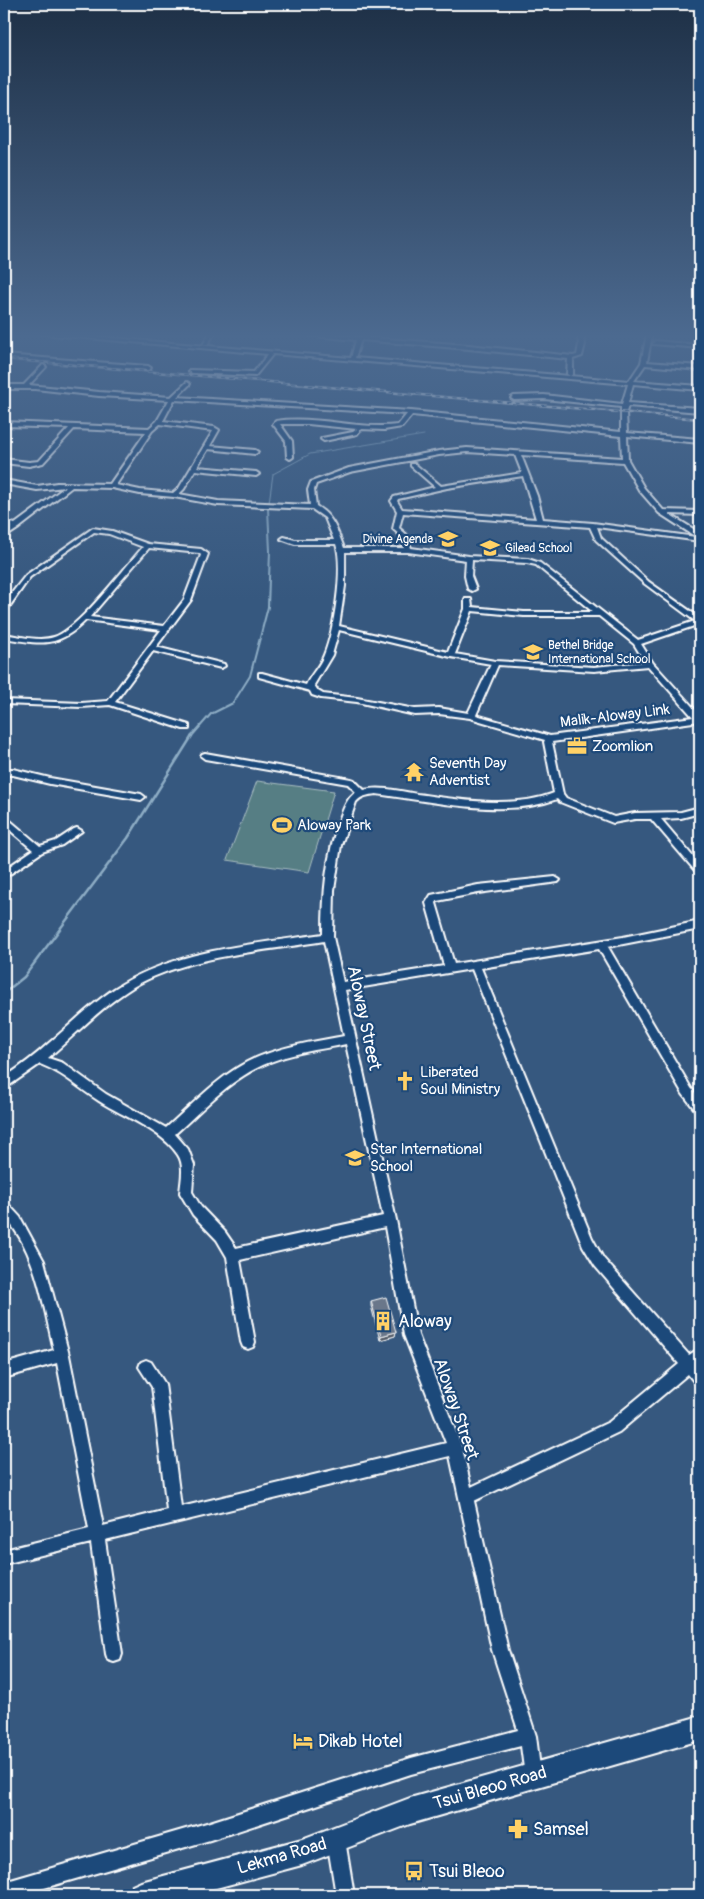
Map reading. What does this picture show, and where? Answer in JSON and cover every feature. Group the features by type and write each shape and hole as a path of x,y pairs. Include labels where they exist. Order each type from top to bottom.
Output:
{"street":[{"path":"112,486 150,430 158,423"},
{"path":"165,423 215,428 182,489 174,494"},
{"path":"290,457 289,443 276,424 296,423"},
{"path":"330,423 360,429 400,426 403,423"},
{"path":"501,423 700,441"},
{"path":"623,423 625,460 640,489 661,512 700,538"},
{"path":"4,424 150,430"},
{"path":"4,461 29,464 40,462 72,428"},
{"path":"324,440 355,433 360,429"},
{"path":"134,430 146,437"},
{"path":"206,447 255,452"},
{"path":"313,507 313,483 348,470 439,453 467,450 625,460"},
{"path":"518,454 537,503 540,522"},
{"path":"413,465 439,487"},
{"path":"194,468 256,474"},
{"path":"408,550 404,535 396,529 400,511 394,502 396,498 439,487 525,474"},
{"path":"4,482 37,488 57,485 112,486 140,492 174,494 209,502 313,507 328,518 341,550 342,569 336,627 327,658 313,676 310,685 312,689"},
{"path":"4,487 25,485"},
{"path":"4,536 70,486"},
{"path":"400,511 593,525 700,538"},
{"path":"661,512 700,513"},
{"path":"4,522 18,527"},
{"path":"593,525 598,539 647,583 700,621"},
{"path":"4,608 28,576 93,530 110,532 147,546 201,551 205,554 187,600 110,703"},
{"path":"284,539 295,542 337,542"},
{"path":"4,636 57,639 84,618 147,546"},
{"path":"341,550 408,550 538,564 637,643 650,664 699,719"},
{"path":"469,558 468,576 472,589"},
{"path":"451,655 468,605 524,614 599,614"},
{"path":"84,618 166,628"},
{"path":"637,643 700,621"},
{"path":"336,627 451,655 495,663 594,669 650,664"},
{"path":"151,648 221,666"},
{"path":"471,716 495,663"},
{"path":"262,675 312,689 321,696 357,700 416,712 439,711 471,716 550,739"},
{"path":"4,702 81,705 110,703 186,727"},
{"name":"Malik-Aloway Link","path":"559,794 548,742 550,739 699,719"},
{"path":"206,756 351,782 362,793 376,791 497,804 537,802 551,799 559,794 563,800 613,820 635,816 682,815 700,810"},
{"path":"4,772 13,772 50,781 142,797"},
{"name":"Aloway Street","path":"362,793 353,798 333,856 329,884 328,937 390,1220 411,1335 455,1448 500,1650 528,1736 533,1776"},
{"path":"654,816 700,871"},
{"path":"4,820 39,850"},
{"path":"4,875 16,864 39,850 59,843 77,831"},
{"path":"450,969 431,903 434,898 478,889 555,880"},
{"path":"339,987 600,944 700,925"},
{"path":"4,1084 39,1059 112,996 145,976 178,965 240,951 328,937"},
{"path":"600,944 687,1091 700,1106"},
{"path":"475,965 586,1242 599,1262 700,1378"},
{"path":"167,1134 223,1085 252,1065 292,1052 350,1039"},
{"path":"39,1059 59,1066 102,1097 167,1134 184,1153 188,1165 186,1193 197,1210 221,1236 233,1255 248,1342"},
{"path":"4,1208 16,1221 38,1261 62,1355 97,1533 114,1654"},
{"path":"233,1255 390,1220"},
{"path":"4,1370 62,1355"},
{"path":"466,1497 614,1426 700,1355"},
{"path":"146,1367 158,1384 160,1394 175,1515"},
{"path":"4,1557 455,1448"},
{"name":"Tsui Bleoo Road","path":"336,1840 410,1811 700,1728"},
{"path":"4,1891 210,1830 411,1766 528,1736"},
{"path":"336,1840 346,1895"},
{"name":"Lekma Road","path":"141,1895 302,1852 336,1840"}],"green space":[{"name":"Aloway Park","path":"257,781 334,791 309,872 227,860"}],"building":[{"name":"Aloway","path":"386,1297 396,1332 381,1336 371,1301"}],"waterway":[{"path":"268,510 273,474 310,454 424,435"},
{"path":"191,737 211,714 233,703 250,676 268,607 270,551 268,510"},
{"path":"4,993 24,977 128,838 192,736"}],"place":[{"name":"Divine Agenda","path":"448,539"},
{"name":"Gilead School","path":"490,548"},
{"name":"Bethel Bridge International School","path":"533,652"},
{"name":"Zoomlion","path":"577,746"},
{"name":"Seventh Day Adventist","path":"414,772"},
{"name":"Aloway Park","path":"282,825"},
{"name":"Liberated Soul Ministry","path":"405,1081"},
{"name":"Star International School","path":"355,1158"},
{"name":"Aloway","path":"383,1321"},
{"name":"Dikab Hotel","path":"303,1741"},
{"name":"Samsel","path":"518,1829"},
{"name":"Tsui Bleoo","path":"414,1871"}]}
